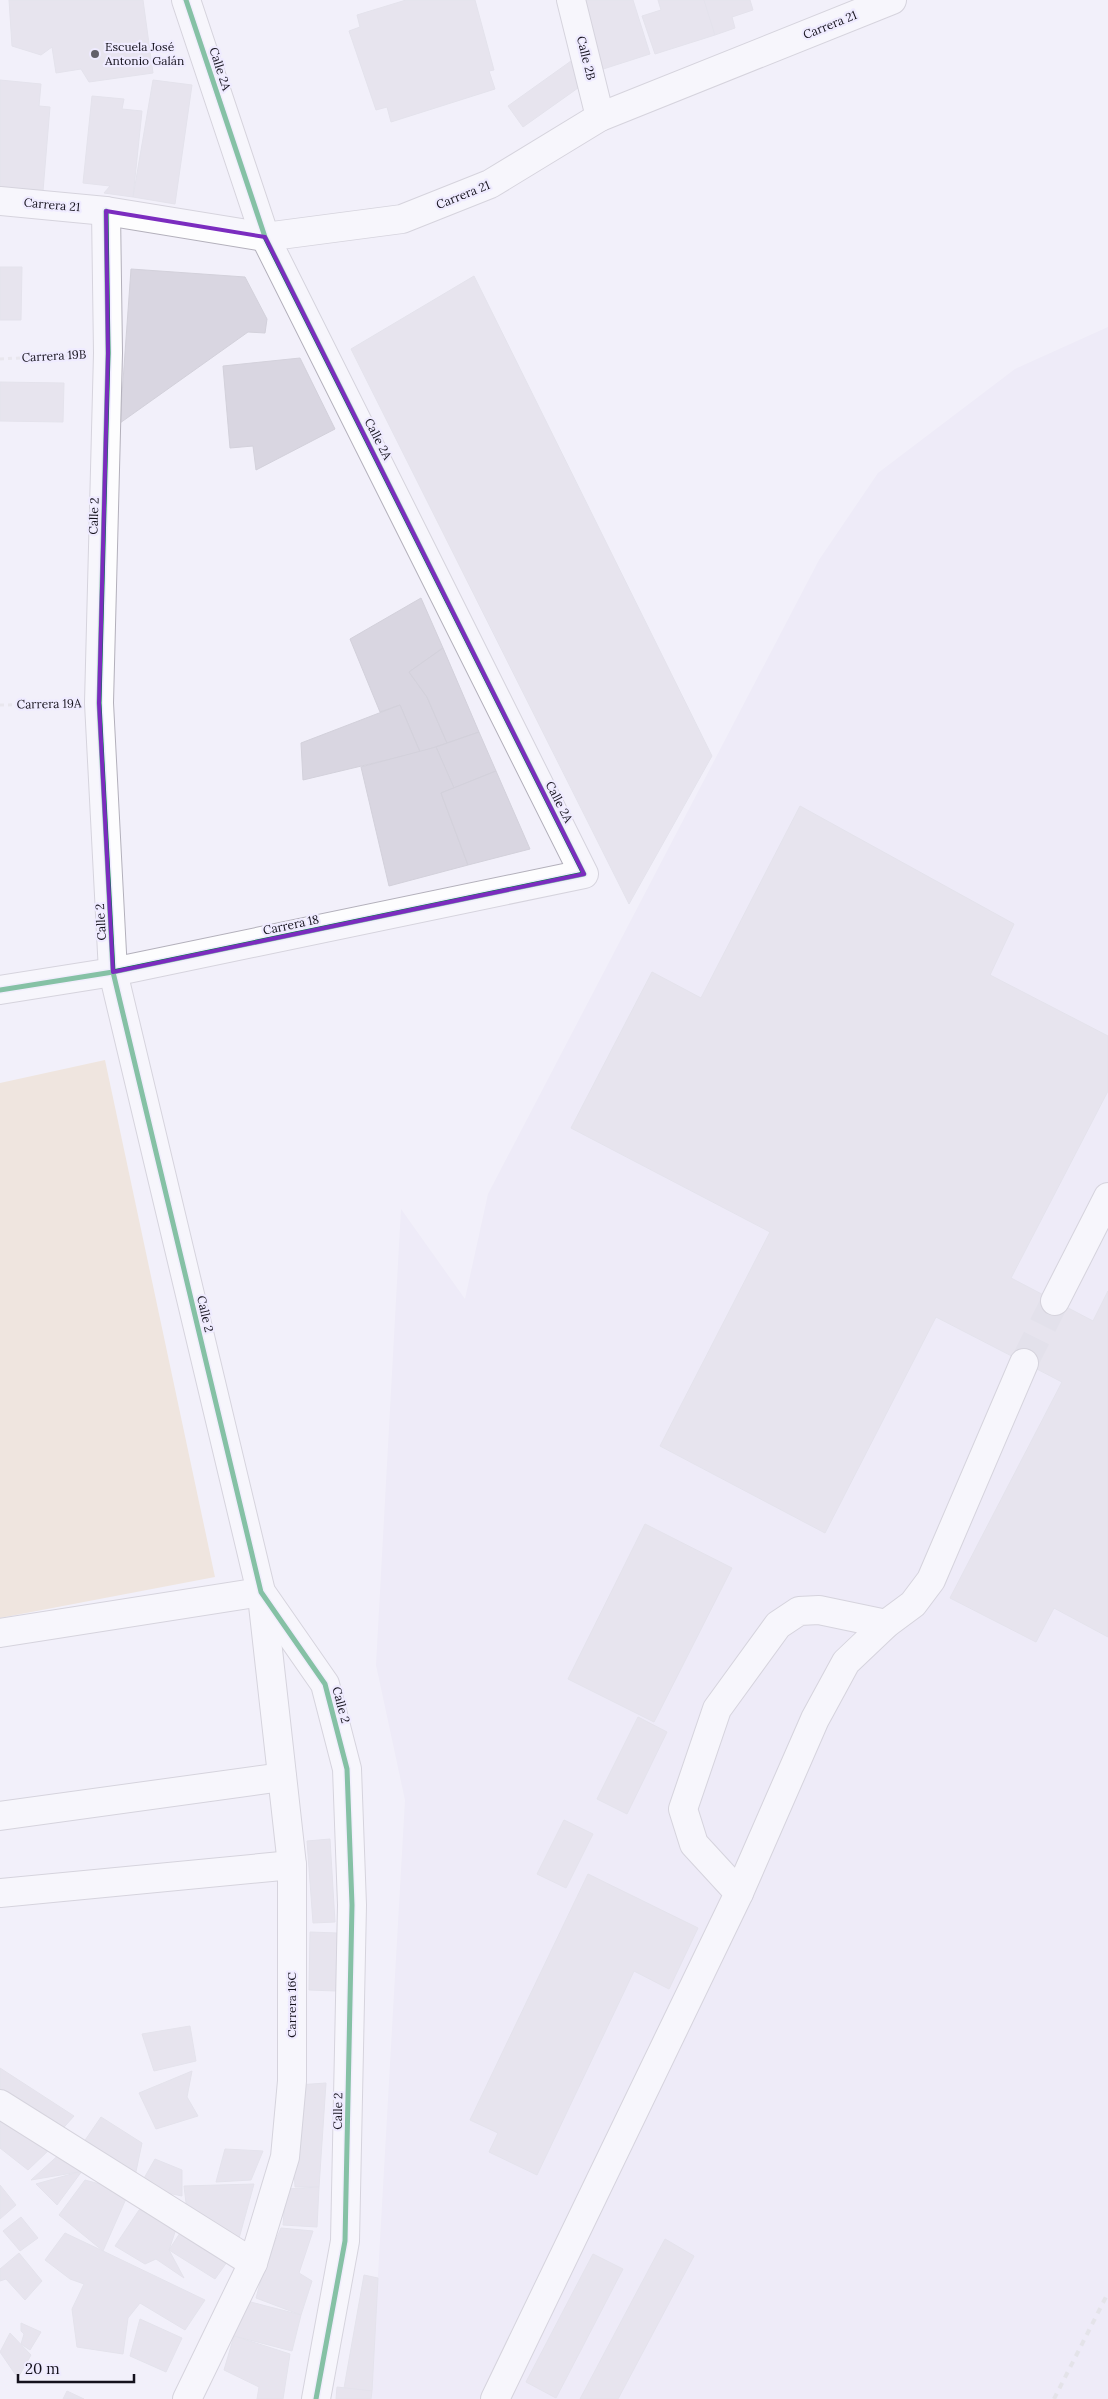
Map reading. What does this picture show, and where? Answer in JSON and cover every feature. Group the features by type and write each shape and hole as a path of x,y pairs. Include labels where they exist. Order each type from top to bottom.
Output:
{"street":[{"name":"Calle 2A","path":"186,0 265,236 584,874"},
{"name":"Calle 2B","path":"571,0 600,116"},
{"name":"Carrera 21","path":"0,200 106,210 265,236 402,219 490,184 600,116 892,0"},
{"name":"Calle 2","path":"106,210 108,353 99,703 113,972 261,1592 325,1684 347,1770 352,1905 345,2241 316,2399"},
{"name":"Carrera 18","path":"0,990 113,972 584,874"},
{"path":"1055,1301 1108,1197"},
{"path":"495,2399 739,1893 815,1719 846,1662 886,1624 913,1604 931,1580 1024,1363"},
{"path":"0,1633 261,1592"},
{"name":"Carrera 16C","path":"187,2399 253,2263 284,2157 292,2081 292,1865 261,1592"},
{"path":"739,1893 694,1844 683,1810 717,1709 778,1625 799,1611 819,1610 886,1624"},
{"path":"0,1816 282,1777"},
{"path":"0,1893 292,1865"},
{"path":"0,2104 253,2263"}],"highlighted area":[{"path":"106,211 265,237 584,874 113,972 99,703 108,353"}],"shaded area":[{"path":"1108,327 1108,2399 371,2399 405,1800 376,1665 401,1209 465,1299 488,1194 819,560 878,473 1015,369"},
{"path":"105,1060 215,1577 0,1618 0,1083"}],"building":[{"path":"9,0 143,0 153,73 89,82 81,69 56,73 52,47 41,55 12,46"},
{"path":"406,0 475,0 494,70 489,71 495,89 391,122 387,107 376,110 349,31 360,27 357,15"},
{"path":"576,0 633,0 650,54 597,71"},
{"path":"658,0 704,0 715,35 655,54 642,16 661,10"},
{"path":"704,0 750,0 753,10 732,17 735,28 715,35"},
{"path":"571,61 585,83 523,127 508,106"},
{"path":"0,80 41,84 39,106 50,107 43,191 0,187"},
{"path":"153,80 192,85 175,204 133,197"},
{"path":"92,96 124,99 122,109 142,111 133,197 104,193 110,186 83,183"},
{"path":"0,267 22,267 21,320 0,320"},
{"path":"131,269 245,277 267,319 265,333 248,332 120,423"},
{"path":"474,276 712,756 629,904 351,349"},
{"path":"300,358 335,429 256,470 253,446 230,448 223,366"},
{"path":"0,382 64,383 63,422 0,421"},
{"path":"421,598 443,648 409,672 427,697 447,743 420,752 400,705 380,712 350,639"},
{"path":"443,648 479,732 447,743 427,697 409,672"},
{"path":"400,705 420,752 303,780 301,743"},
{"path":"479,732 496,771 454,788 436,747"},
{"path":"436,747 454,788 441,793 468,865 389,886 361,767"},
{"path":"496,771 530,849 468,865 441,793"},
{"path":"800,806 1014,924 990,975 1108,1036 1108,1091 1011,1278 1093,1321 1108,1291 1108,1637 1054,1608 1036,1642 950,1598 1062,1382 936,1317 825,1533 660,1446 770,1232 571,1128 652,972 701,998"},
{"path":"645,1524 732,1568 654,1722 568,1679"},
{"path":"638,1717 667,1732 627,1814 597,1799"},
{"path":"564,1820 593,1834 566,1888 537,1874"},
{"path":"330,1839 335,1922 313,1923 307,1841"},
{"path":"588,1874 698,1928 669,1989 634,1971 537,2175 489,2152 498,2133 470,2120"},
{"path":"310,1932 337,1933 336,1991 309,1990"},
{"path":"190,2026 196,2061 154,2071 142,2034"},
{"path":"0,2068 74,2116 57,2135 0,2097"},
{"path":"192,2071 187,2097 198,2116 156,2129 139,2093"},
{"path":"326,2083 319,2187 295,2187 297,2085"},
{"path":"0,2117 50,2149 28,2170 0,2148"},
{"path":"101,2117 142,2143 134,2181 79,2149"},
{"path":"225,2149 263,2151 251,2180 216,2182"},
{"path":"63,2151 90,2170 31,2180"},
{"path":"155,2159 182,2170 182,2196 139,2187"},
{"path":"82,2171 57,2205 36,2184"},
{"path":"85,2180 129,2192 103,2251 59,2215"},
{"path":"254,2184 238,2242 187,2211 184,2186"},
{"path":"0,2185 16,2205 0,2219"},
{"path":"319,2187 317,2227 283,2225 286,2189"},
{"path":"156,2204 176,2229 169,2250 184,2278 156,2259 145,2264 115,2246 139,2210"},
{"path":"21,2217 38,2238 20,2251 3,2231"},
{"path":"281,2228 313,2231 299,2273 312,2281 301,2315 256,2298 265,2265"},
{"path":"65,2233 205,2300 185,2330 140,2303 128,2318 123,2354 77,2347 72,2309 84,2284 70,2279 45,2260"},
{"path":"180,2233 227,2262 215,2279 169,2250"},
{"path":"665,2239 694,2256 618,2399 580,2399"},
{"path":"19,2253 42,2281 25,2300 6,2279 0,2281 0,2269"},
{"path":"593,2254 623,2269 556,2398 526,2382"},
{"path":"364,2275 378,2278 372,2391 344,2388"},
{"path":"243,2300 301,2315 292,2351 234,2336"},
{"path":"140,2319 182,2338 166,2372 130,2356"},
{"path":"21,2323 41,2332 30,2350 21,2344 24,2334 21,2331"},
{"path":"10,2333 31,2355 19,2376 15,2374 0,2352"},
{"path":"234,2336 290,2354 283,2399 257,2399 259,2387 224,2370"},
{"path":"337,2387 372,2391 371,2399 336,2399"},
{"path":"67,2391 84,2399 63,2399"}],"tunnel":[{"path":"1024,1363 1055,1301"}],"railway":[{"path":"1054,2399 1108,2293"}],"cycle path":[{"path":"0,990 113,972 584,874 265,237 186,0"},
{"path":"106,211 108,353 99,703 113,972 261,1592 325,1684 347,1769 352,1905 345,2241 316,2399"}],"place":[{"name":"Escuela José Antonio Galán","path":"95,54"}]}
